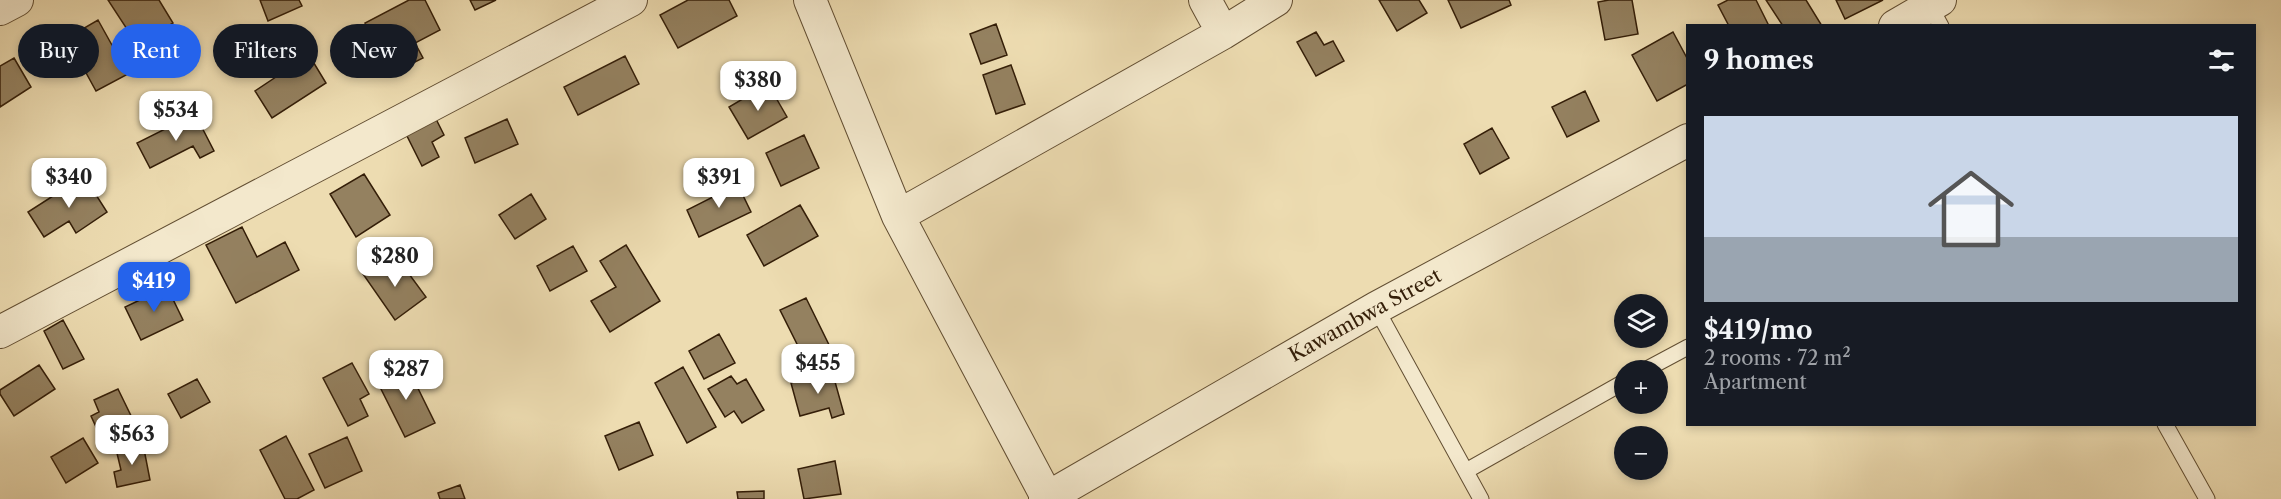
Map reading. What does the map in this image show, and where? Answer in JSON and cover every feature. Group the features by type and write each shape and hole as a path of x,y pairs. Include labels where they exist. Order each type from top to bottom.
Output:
{"street":[{"path":"0,9 16,0"},
{"path":"0,332 631,0"},
{"path":"810,0 898,216 1047,499"},
{"path":"1205,0 1224,33"},
{"path":"898,216 1224,33 1276,0"},
{"path":"1900,24 1937,10"},
{"name":"Kawambwa Street","path":"1047,499 1376,308 1686,141"}],"lane":[{"path":"1376,308 1481,499"},
{"path":"1664,360 1686,348"},
{"path":"1466,471 1614,388"},
{"path":"2166,426 2207,499"}],"building":[{"path":"108,0 159,0 173,23 171,24 124,24"},
{"path":"260,0 299,0 302,6 268,21"},
{"path":"409,0 425,0 440,30 418,41 418,24 365,23"},
{"path":"470,0 496,0 475,10"},
{"path":"688,0 729,0 737,16 678,48 660,15"},
{"path":"1379,0 1419,0 1427,13 1397,31"},
{"path":"1448,0 1509,0 1511,5 1461,28"},
{"path":"1632,0 1638,34 1605,40 1598,2"},
{"path":"1728,0 1756,0 1768,24 1728,24 1718,5"},
{"path":"1766,0 1806,0 1821,24 1782,24"},
{"path":"1836,0 1883,0 1845,19"},
{"path":"98,20 111,43 111,78 120,78 96,91 89,78 99,78 99,24 91,24"},
{"path":"996,24 1007,55 981,64 970,34"},
{"path":"1316,32 1324,45 1333,41 1344,61 1316,76 1297,42"},
{"path":"1673,32 1686,56 1686,85 1657,101 1632,55"},
{"path":"418,49 423,58 418,60"},
{"path":"625,56 639,84 578,115 564,87"},
{"path":"14,58 18,65 18,78 26,78 31,87 0,107 0,66"},
{"path":"1011,65 1025,104 996,114 983,75"},
{"path":"318,70 326,83 272,118 255,91 274,78 318,78"},
{"path":"768,84 787,117 748,139 729,107"},
{"path":"1585,91 1599,121 1567,137 1552,107"},
{"path":"195,114 214,151 200,158 193,146 150,168 137,143"},
{"path":"435,117 444,135 432,142 439,157 422,166 405,132"},
{"path":"507,119 518,144 475,163 465,138"},
{"path":"1492,128 1509,158 1480,174 1464,144"},
{"path":"804,135 819,168 781,186 766,153"},
{"path":"364,174 390,215 356,237 330,194"},
{"path":"84,176 107,212 76,233 69,221 44,237 28,212"},
{"path":"735,179 751,212 699,237 687,210 713,197 710,191"},
{"path":"531,194 546,219 515,239 499,215"},
{"path":"800,205 818,236 764,266 747,235"},
{"path":"242,227 257,257 285,242 299,270 236,303 206,245"},
{"path":"626,245 660,301 610,332 591,301 616,287 600,261"},
{"path":"573,246 587,271 550,291 537,266"},
{"path":"398,259 426,297 395,320 363,274 378,263 383,270"},
{"path":"167,287 183,320 141,340 125,307"},
{"path":"806,298 834,355 809,368 780,310"},
{"path":"63,320 84,359 63,369 44,331"},
{"path":"719,334 735,363 704,379 689,351"},
{"path":"352,363 369,394 360,399 368,416 348,426 323,378"},
{"path":"406,364 435,423 405,437 376,379"},
{"path":"39,365 55,389 14,416 0,394 0,390"},
{"path":"683,367 716,427 687,443 655,383"},
{"path":"832,371 844,414 832,418 829,408 800,416 791,383"},
{"path":"731,376 737,384 746,379 764,410 742,423 734,411 725,417 708,389"},
{"path":"197,379 210,402 181,418 168,394"},
{"path":"118,389 135,424 102,440 91,416 99,412 94,400"},
{"path":"639,422 653,455 619,470 605,436"},
{"path":"286,436 314,490 297,499 285,499 260,450"},
{"path":"347,437 362,471 325,488 309,454"},
{"path":"83,438 98,463 66,483 51,457"},
{"path":"143,444 150,480 117,487 114,472 121,470 116,449"},
{"path":"835,461 841,494 804,499 798,469"},
{"path":"460,485 465,499 440,499 438,493"},
{"path":"764,491 764,499 738,499 737,492"}]}
